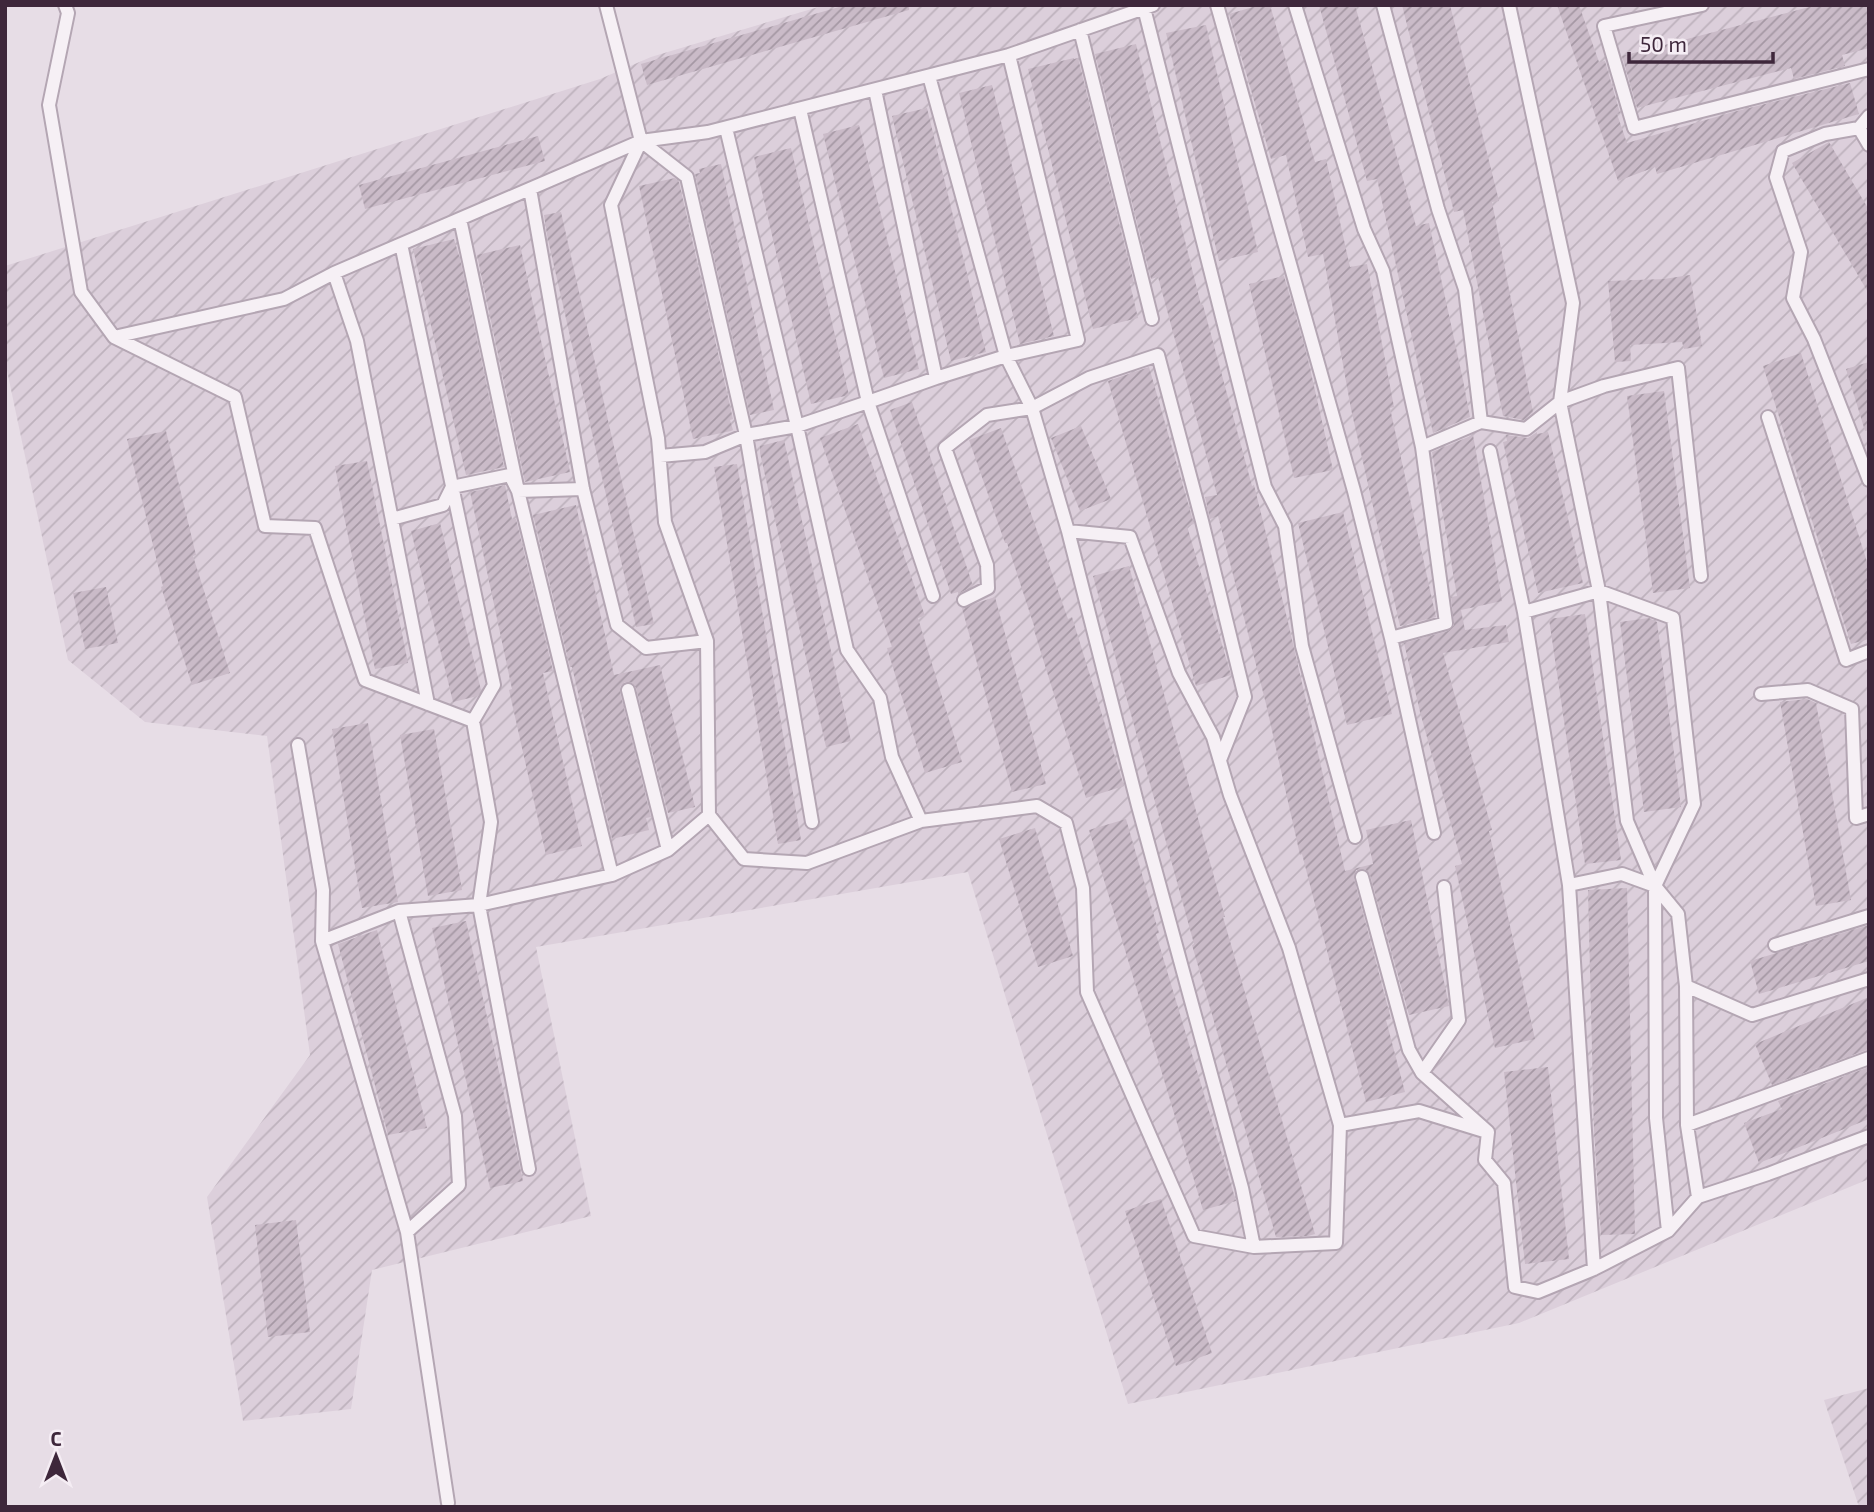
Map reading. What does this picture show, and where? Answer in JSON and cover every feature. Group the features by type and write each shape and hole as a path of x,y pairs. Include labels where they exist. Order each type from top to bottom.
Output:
{"lane":[{"path":"65,5 68,13 49,105 81,292 114,337 235,397 265,526 314,528 365,680 473,721"},
{"path":"606,5 641,141 687,177 746,435 812,822"},
{"path":"1217,5 1354,491 1391,638 1434,833"},
{"path":"1294,5 1364,229 1383,271 1422,447 1446,623 1391,638"},
{"path":"1383,5 1438,209 1465,289 1481,422"},
{"path":"1509,5 1573,303 1560,401 1599,591 1627,821 1656,886 1678,914 1686,986 1687,1125 1698,1197"},
{"path":"1702,5 1604,26 1634,128 1869,69"},
{"path":"114,337 284,299 334,273 641,141 726,128 1009,55 1149,7 1265,487 1285,526 1303,646 1355,837"},
{"path":"1080,30 1152,319"},
{"path":"660,456 705,452 746,435 797,426 1006,356 1078,340 1009,55"},
{"path":"929,76 1006,356 1032,408 1068,531 1138,806 1242,1188 1254,1247"},
{"path":"875,90 936,379"},
{"path":"800,109 868,402 933,596"},
{"path":"1869,116 1859,128 1825,134 1783,151 1776,177 1801,252 1793,298 1814,339 1869,480"},
{"path":"726,128 797,426 846,650 880,698 892,757 921,821"},
{"path":"1859,128 1869,145"},
{"path":"641,141 611,205 659,438 665,522 707,640 709,815 744,859 807,863 921,821 1037,806 1066,823 1083,888 1087,992 1194,1236 1254,1247 1336,1243 1340,1125 1289,948 1230,795 1213,737 1179,673 1130,537 1068,531"},
{"path":"530,189 583,489 617,625 646,648 707,640"},
{"path":"460,219 518,491 612,875"},
{"path":"401,244 494,685 473,721 491,822 479,905 529,1170"},
{"path":"334,273 357,341 428,704"},
{"path":"964,600 988,588 987,565 945,448 987,415 1032,408 1089,379 1158,355 1245,697 1220,760"},
{"path":"1422,447 1481,422 1526,429 1560,401 1604,386 1678,368 1701,576"},
{"path":"1768,416 1846,660 1869,651"},
{"path":"1490,451 1524,612 1569,885 1594,1269"},
{"path":"452,487 510,475 518,491"},
{"path":"391,519 443,505 452,487"},
{"path":"518,491 583,489"},
{"path":"1524,612 1599,591 1672,618 1676,635 1694,804 1656,886 1656,1118 1668,1231"},
{"path":"628,690 668,850"},
{"path":"1761,694 1808,690 1852,709 1856,818 1869,814"},
{"path":"298,745 323,890 322,941 407,1232 449,1503"},
{"path":"322,941 399,911 479,905 612,875 668,850 709,815"},
{"path":"1569,885 1622,874 1656,886"},
{"path":"1362,877 1409,1050 1422,1073 1488,1132"},
{"path":"1422,1073 1459,1020 1444,887"},
{"path":"399,911 455,1116 459,1185 407,1232"},
{"path":"1775,945 1869,916"},
{"path":"1686,986 1752,1015 1869,979"},
{"path":"1687,1125 1869,1058"},
{"path":"1340,1125 1419,1111 1488,1132"},
{"path":"1488,1132 1485,1160 1504,1183 1515,1287 1538,1292 1594,1269 1668,1231 1698,1197 1869,1136"}],"shaded area":[{"path":"825,5 1869,5 1869,1179 1519,1323 1128,1404 968,872 536,947 591,1216 372,1270 351,1409 243,1421 207,1197 310,1055 267,736 145,722 68,660 5,361 5,266 600,79 651,57"},
{"path":"1869,1388 1869,1507 1859,1507 1824,1400"}],"building":[{"path":"846,5 909,5 909,10 647,85 641,64"},
{"path":"1260,5 1270,5 1315,162 1326,159 1350,267 1367,264 1394,407 1390,408 1436,617 1400,626 1351,409 1323,254 1308,257 1286,155 1271,159 1229,14"},
{"path":"1319,5 1355,5 1416,226 1429,223 1470,417 1433,433 1377,179 1367,181"},
{"path":"1402,5 1450,5 1499,201 1492,202 1533,412 1524,420 1503,416 1463,210 1454,212"},
{"path":"1557,5 1579,5 1599,62 1605,61 1620,113 1617,114 1627,143 1733,112 1850,83 1859,114 1657,174 1655,167 1618,181"},
{"path":"1817,5 1869,5 1869,48 1842,55 1845,66 1794,79 1791,68 1637,108 1622,56"},
{"path":"1206,25 1258,252 1219,261 1166,33"},
{"path":"1136,44 1201,305 1252,486 1254,485 1345,871 1373,864 1366,830 1411,820 1449,1006 1409,1015 1370,875 1365,869 1356,870 1354,879 1391,1019 1386,1020 1405,1092 1366,1102 1302,854 1300,855 1266,704 1218,516 1210,519 1205,497 1217,495 1158,277 1151,279 1095,54"},
{"path":"1078,58 1134,283 1130,284 1138,318 1093,329 1028,69"},
{"path":"992,85 1054,336 1020,344 959,93"},
{"path":"927,108 986,352 951,361 892,116"},
{"path":"859,125 919,369 884,378 823,134"},
{"path":"538,136 545,161 365,209 359,185"},
{"path":"1829,142 1869,210 1869,294 1792,163"},
{"path":"791,148 849,395 811,404 754,157"},
{"path":"721,164 774,410 750,415 695,174 700,173 699,169"},
{"path":"675,178 679,182 733,419 730,420 731,431 693,439 639,186"},
{"path":"561,212 654,624 636,627 547,235 544,215"},
{"path":"454,239 504,467 466,475 413,249"},
{"path":"520,245 570,472 525,482 477,255"},
{"path":"1690,275 1702,346 1684,349 1682,342 1630,345 1631,361 1615,362 1608,281"},
{"path":"1284,276 1307,355 1333,470 1294,478 1249,284"},
{"path":"1801,353 1869,568 1869,639 1851,644 1763,366"},
{"path":"1869,362 1869,430 1865,431 1846,369"},
{"path":"1149,367 1194,524 1187,526 1231,675 1196,686 1108,381"},
{"path":"1664,391 1690,588 1653,593 1627,396"},
{"path":"912,402 973,586 958,594 951,594 890,410"},
{"path":"858,424 925,616 918,618 962,762 925,773 887,648 892,647 820,438"},
{"path":"1081,426 1111,499 1080,511 1051,438"},
{"path":"1001,428 1068,619 1072,617 1124,786 1086,798 1007,543 969,440"},
{"path":"166,431 196,555 193,556 230,673 192,685 161,587 163,586 127,439"},
{"path":"1537,432 1548,432 1583,583 1538,593 1503,442 1507,441 1506,435 1528,438"},
{"path":"1473,435 1502,601 1461,610 1465,630 1506,625 1509,642 1443,653 1492,830 1489,831 1535,1039 1495,1048 1455,866 1462,864 1404,643 1448,631 1454,625 1451,597 1457,596 1432,452"},
{"path":"784,440 851,741 826,747 760,453 760,446"},
{"path":"367,461 408,663 375,669 335,466"},
{"path":"737,464 801,840 778,844 714,467"},
{"path":"505,485 512,519 516,519 553,671 543,673 582,846 546,855 509,690 512,689 470,492"},
{"path":"576,505 614,675 660,665 695,807 668,813 636,688 631,682 625,682 620,687 620,692 651,817 646,818 649,830 612,839 533,515"},
{"path":"1343,512 1392,714 1347,725 1298,523"},
{"path":"440,523 481,690 478,696 453,702 411,531"},
{"path":"1129,566 1223,917 1315,1234 1308,1236 1276,1237 1192,945 1194,944 1093,576"},
{"path":"106,587 118,643 85,649 73,593"},
{"path":"995,597 1046,784 1012,792 962,608"},
{"path":"1585,614 1621,860 1585,864 1549,619"},
{"path":"1649,618 1657,622 1681,807 1644,812 1620,622"},
{"path":"1807,699 1816,703 1851,900 1816,906 1780,702"},
{"path":"368,723 398,902 362,908 332,729"},
{"path":"434,729 462,890 428,896 400,735"},
{"path":"1126,819 1159,933 1156,934 1236,1201 1203,1210 1089,830"},
{"path":"1035,828 1073,956 1038,967 999,839"},
{"path":"1627,888 1635,1234 1601,1235 1594,1131 1588,890"},
{"path":"466,921 523,1181 490,1188 432,928"},
{"path":"1869,925 1869,961 1759,994 1750,961"},
{"path":"377,930 427,1128 388,1135 338,944"},
{"path":"1869,997 1869,1049 1772,1085 1755,1044"},
{"path":"1548,1067 1569,1259 1525,1264 1504,1072"},
{"path":"1869,1067 1869,1119 1759,1163 1744,1123 1782,1109 1778,1101"},
{"path":"1161,1199 1212,1353 1176,1366 1125,1211"},
{"path":"296,1220 310,1332 268,1337 255,1225"}]}
